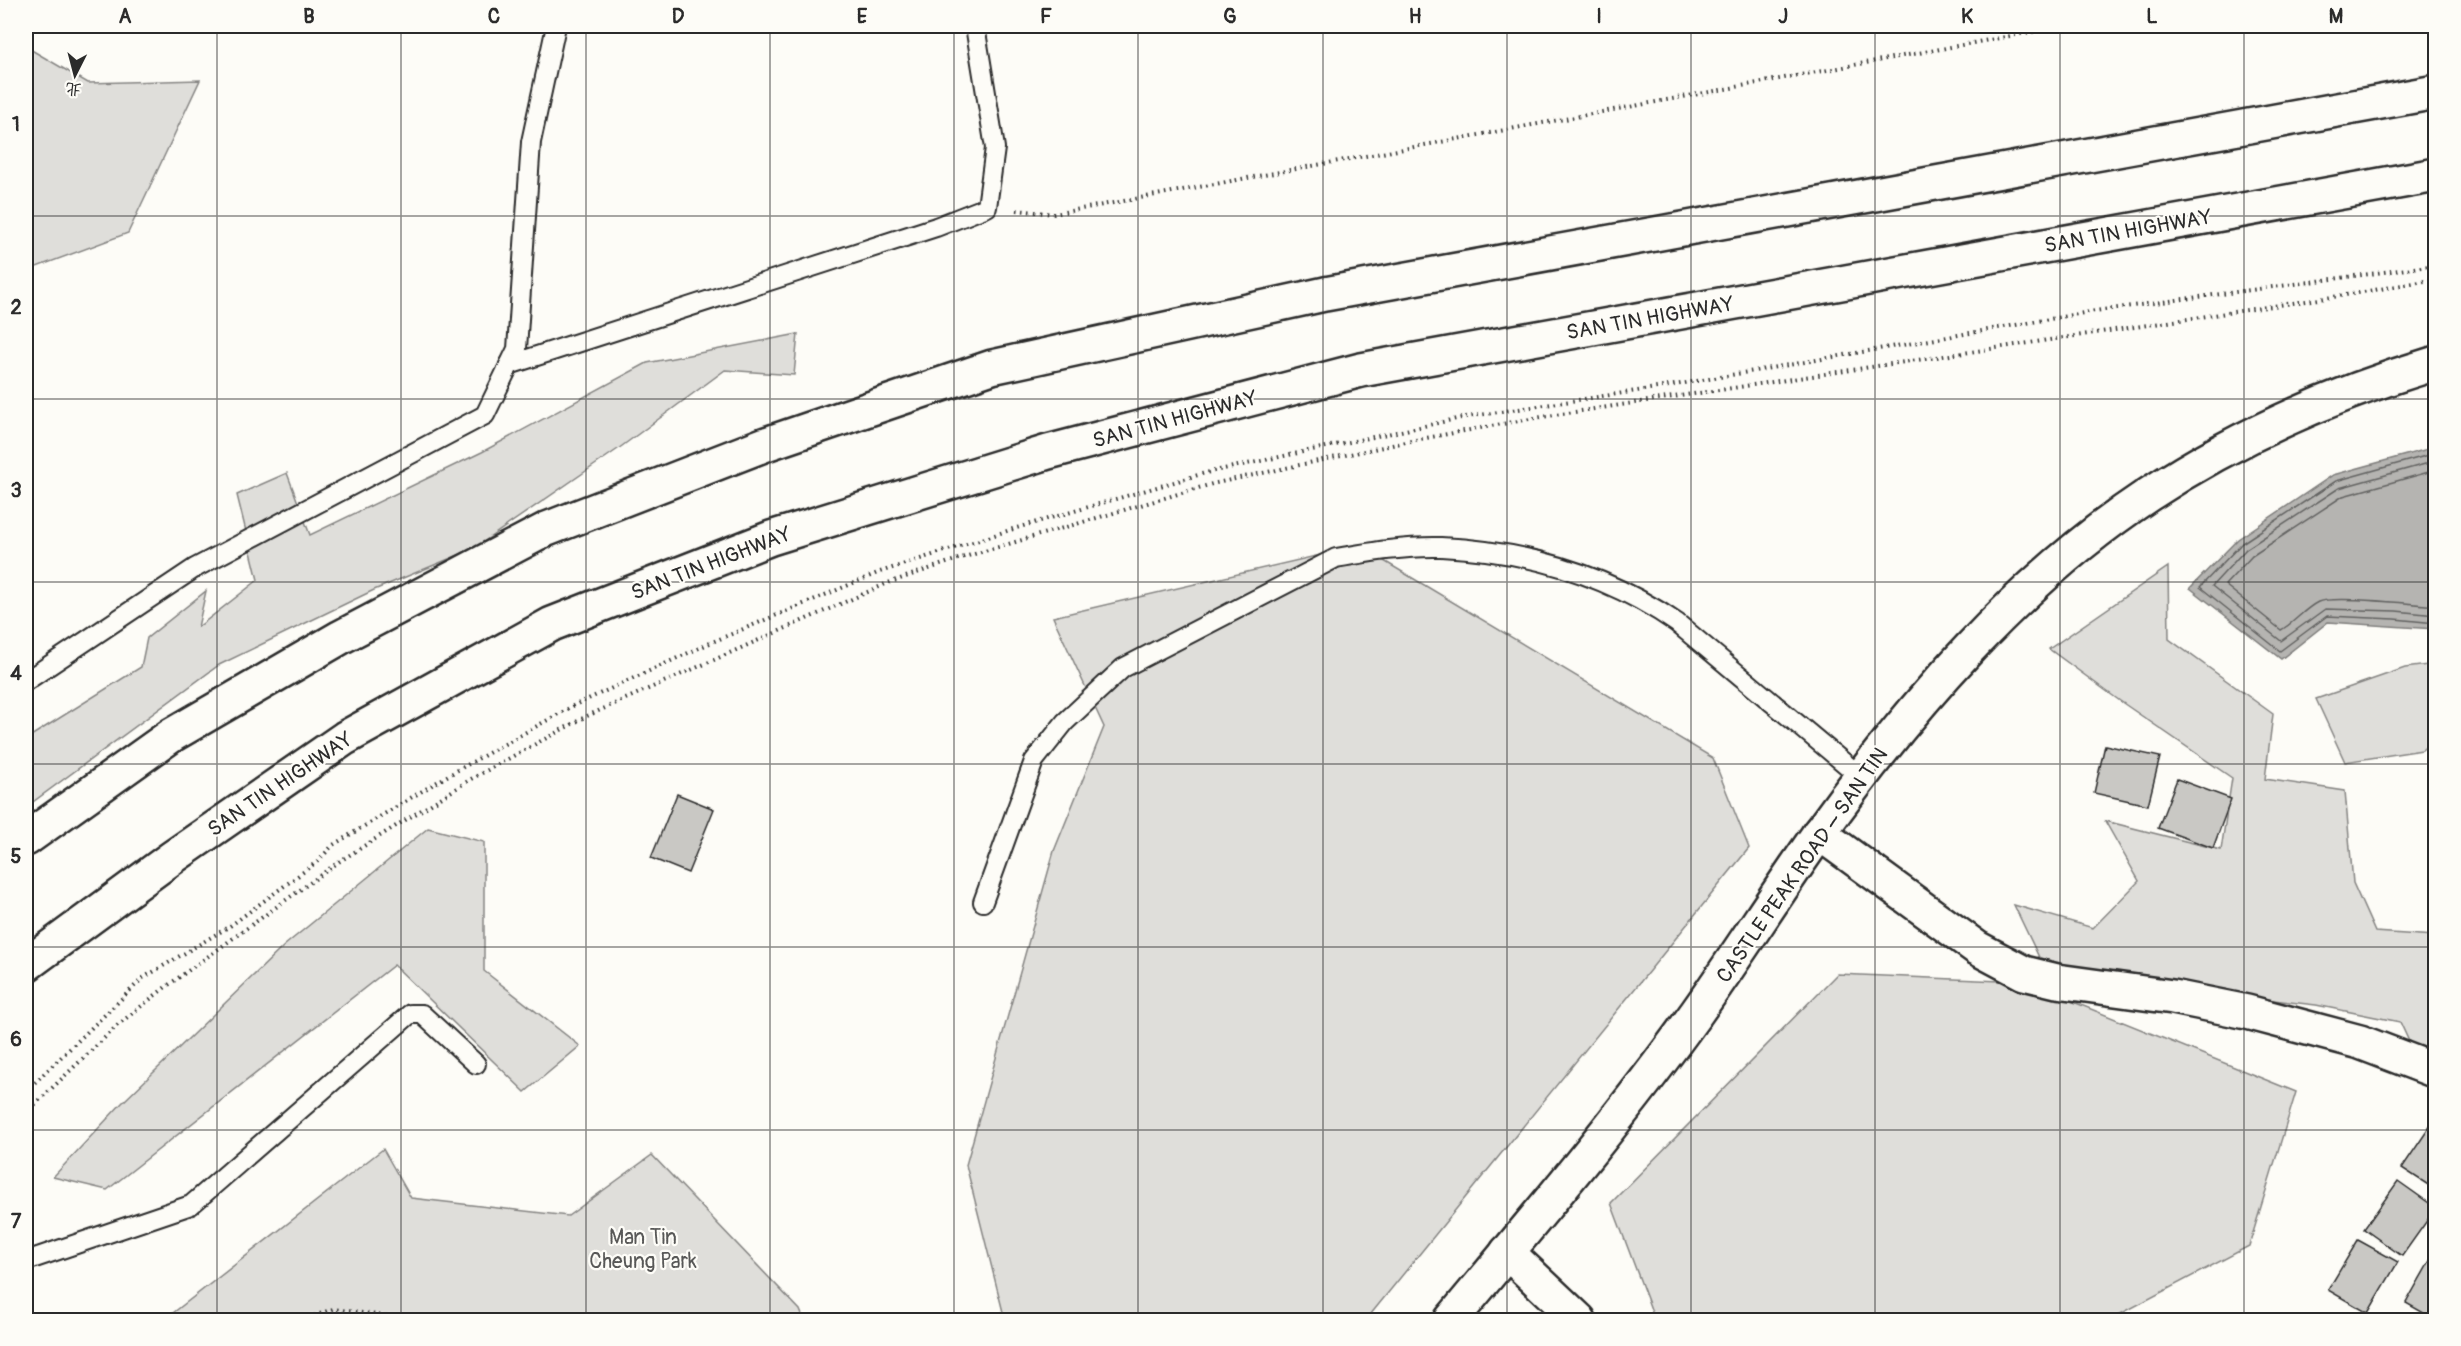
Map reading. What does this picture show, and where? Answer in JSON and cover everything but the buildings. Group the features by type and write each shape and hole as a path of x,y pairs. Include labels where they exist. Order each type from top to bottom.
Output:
{"main road":[{"path":"26,839 172,735 341,637 548,529 766,444 992,367 1325,294 2436,92"},
{"name":"SAN TIN HIGHWAY","path":"26,965 173,857 345,738 552,624 771,538 1048,452 1361,370 2436,175"},
{"name":"CASTLE PEAK ROAD – SAN TIN","path":"1450,1320 1508,1252 1677,1040 1819,833 1861,777 1934,690 1999,620 2066,558 2118,517 2182,473 2268,427 2353,390 2436,363"},
{"path":"1819,833 1977,948 2024,973 2057,981 2181,999 2247,1012 2360,1042 2436,1071"},
{"path":"1508,1252 1579,1320"}],"lane":[{"path":"26,681 195,568 485,415 517,349 531,142 556,26"},
{"path":"509,365 936,227 987,207 995,148 975,26"},
{"path":"983,902 1034,761 1065,722 1123,668 1336,558 1372,552 1441,547 1516,556 1588,575 1623,591 1677,623 1861,777"},
{"path":"26,1261 191,1205 410,1014 422,1014 476,1064"}],"path":[{"path":"987,207 1054,214 2064,26"},
{"path":"26,1091 143,978 230,926 318,861 342,839 447,776 573,706 710,643 880,572 1013,529 1205,473 1466,417 1663,387 2095,311 2436,265"},
{"path":"26,1113 117,1026 167,986 340,861 471,779 587,716 909,575 1212,484 1415,440 1535,418 2352,294 2436,279"},
{"path":"303,1320 333,1309 407,1320"}],"green space":[{"path":"28,48 88,83 200,80 128,233 26,271 26,49"},
{"path":"798,334 794,375 725,370 618,449 473,549 374,590 219,665 26,807 26,739 141,667 147,638 206,591 198,627 258,580 237,495 287,473 310,535 482,452 647,363"},
{"path":"1359,546 1713,758 1749,848 1366,1320 1005,1320 966,1165 1054,851 1104,727 1053,617"},
{"path":"2168,567 2169,639 2273,714 2265,779 2345,791 2353,883 2375,932 2435,936 2435,1098 2400,1022 2316,1005 2047,974 2014,905 2093,928 2139,881 2105,821 2221,850 2232,778 2049,649"},
{"path":"2435,664 2435,738 2422,750 2345,762 2316,699 2405,668"},
{"path":"428,828 484,842 484,971 580,1046 525,1092 394,965 107,1190 53,1177 122,1103 285,945"},
{"path":"1837,974 2024,982 2296,1092 2249,1246 2109,1320 1655,1320 1611,1203"},
{"name":"Man Tin Cheung Park","path":"383,1149 411,1198 568,1216 652,1155 800,1310 804,1320 164,1320"}],"water":[{"path":"2435,447 2435,629 2328,622 2281,659 2190,588 2238,539 2333,475"}]}
